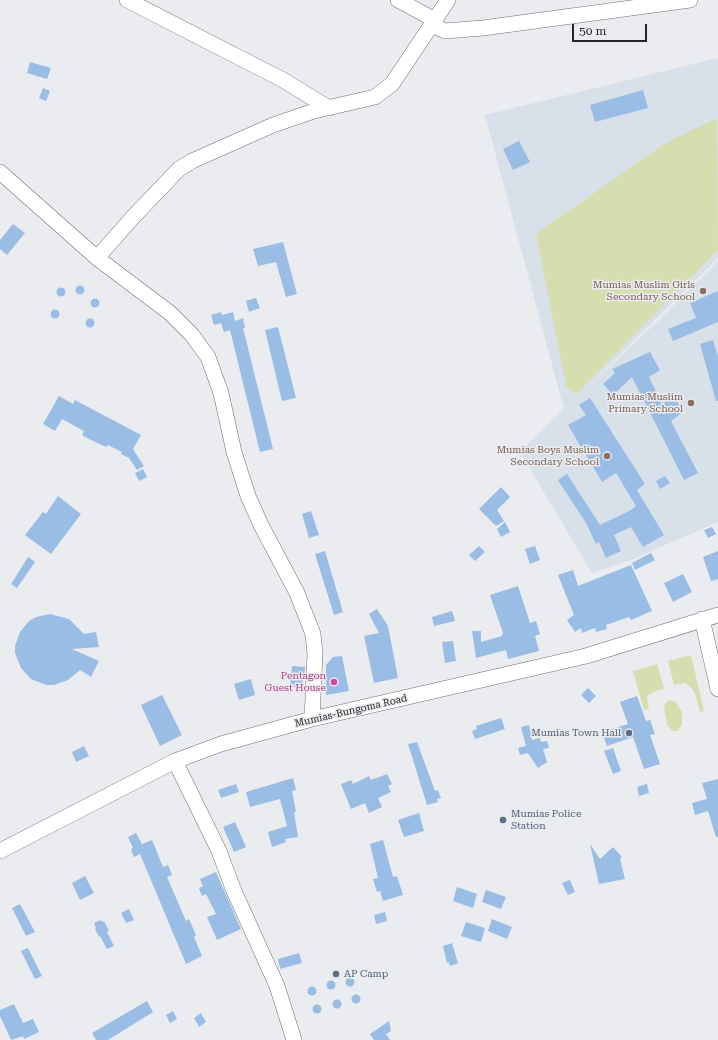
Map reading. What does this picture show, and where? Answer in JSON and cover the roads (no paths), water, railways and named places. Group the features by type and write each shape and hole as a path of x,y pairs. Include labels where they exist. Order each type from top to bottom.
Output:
{"street":[{"path":"127,0 284,80 329,108"},
{"path":"398,0 445,31 483,28 690,0"},
{"path":"97,258 134,216 179,169 192,161 273,125 329,108 376,97 392,84 448,0"},
{"path":"0,172 97,258 170,313 192,335 208,358 221,393 234,452 248,496 261,525 296,593 313,634 315,654 312,719"},
{"name":"Mumias-Bungoma Road","path":"0,851 175,761 221,744 312,719 586,656 718,615"},
{"path":"702,620 718,690"},
{"path":"175,761 219,851 234,891 277,986 294,1040"}],"place":[{"name":"Mumias Muslim Girls Secondary School","path":"703,291"},
{"name":"Mumias Muslim Primary School","path":"691,403"},
{"name":"Mumias Boys Muslim Secondary School","path":"607,456"},
{"name":"Pentagon Guest House","path":"334,682"},
{"name":"Mumias Town Hall","path":"629,733"},
{"name":"Mumias Police Station","path":"503,820"},
{"name":"AP Camp","path":"336,974"}]}
